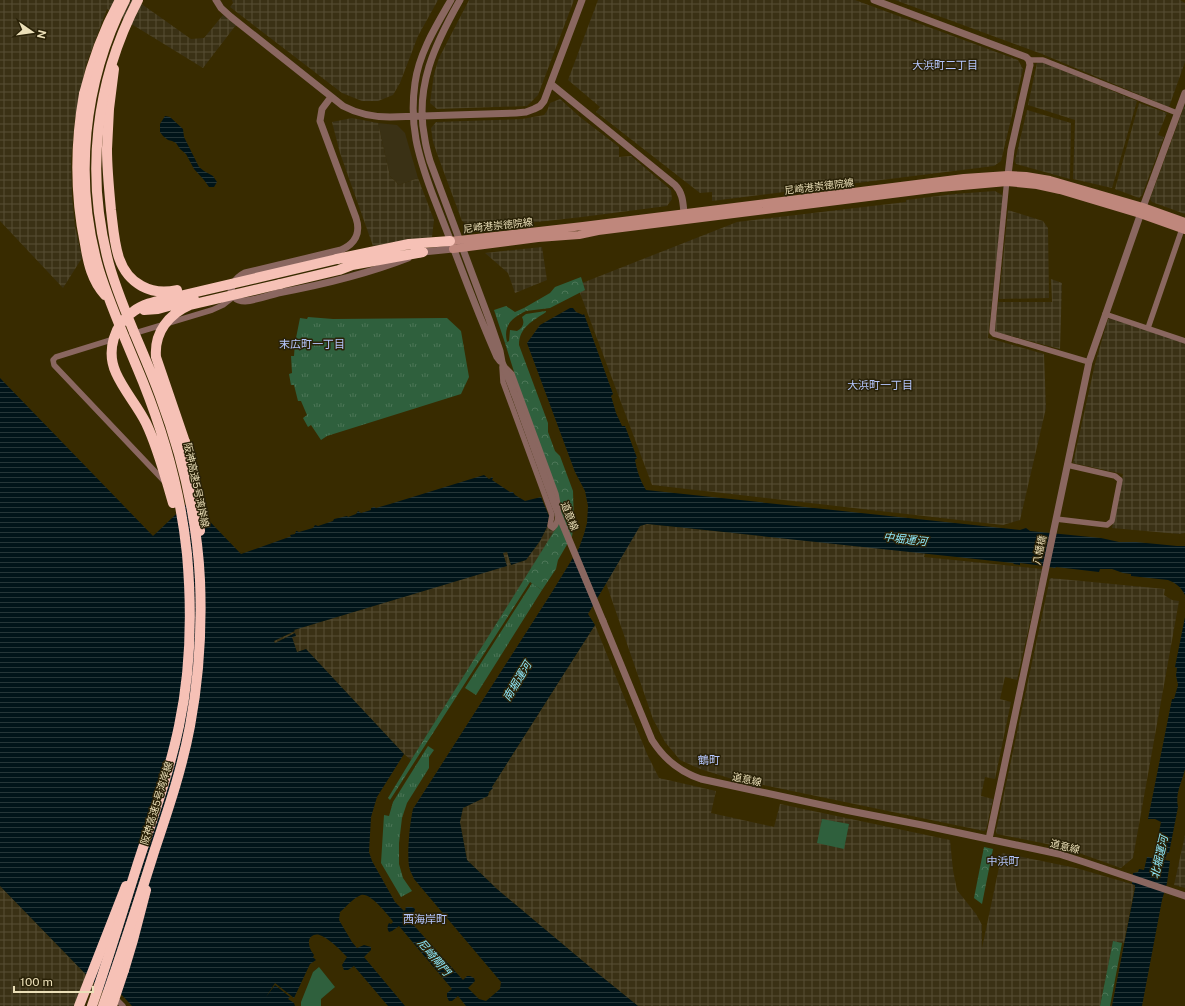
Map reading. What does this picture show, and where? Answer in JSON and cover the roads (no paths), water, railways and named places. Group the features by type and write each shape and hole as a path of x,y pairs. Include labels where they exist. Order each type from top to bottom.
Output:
{"highway":[{"path":"120,0 101,42 89,76 84,94 79,131 77,171 79,212 90,267 100,290 119,304 133,309 150,310 198,297 338,265"},
{"name":"阪神高速5号湾岸線","path":"92,1006 163,787 179,725 186,681 190,630 189,580 179,500 169,460 150,400 103,281 94,248 87,208 86,150 90,105 103,52 125,0"},
{"name":"阪神高速5号湾岸線","path":"103,1006 174,790 190,727 196,685 201,624 198,555 186,482 174,436 116,285 105,246 98,208 96,151 100,115 108,76 120,37 138,0"},
{"path":"129,17 117,55 114,73 108,117 107,170 115,239 119,257 125,270 139,285 150,290 162,292 175,291 215,282 338,265 352,265 423,252"},
{"path":"201,624 204,579 194,485 185,442 157,361 156,347 160,332 165,323 181,309 190,305 409,244 456,244"},
{"path":"189,580 174,506 161,460 145,421 116,373 112,358 113,342 118,327 124,319 140,307 171,298 280,273"},
{"path":"79,1006 124,892 148,821 163,787"},
{"path":"112,1006 133,940 159,837"}],"main road":[{"name":"尼崎港崇徳院線","path":"456,244 579,235 598,231 1026,176 1050,180 1141,210 1184,227"},
{"name":"尼崎港崇徳院線","path":"456,244 583,226 949,180 1007,178"}],"street":[{"path":"216,0 221,8 231,17 331,97 348,108 379,117 526,112 540,106 544,101 551,84 582,0"},
{"path":"451,0 429,40 420,64 415,82 413,117 418,152 456,244"},
{"path":"456,244 430,161 425,140 422,116 424,86 427,71 445,26 460,0"},
{"path":"874,0 1026,57 1029,60 1043,60 1177,113"},
{"path":"1029,60 1030,65 1010,150 992,332 994,334 1089,362"},
{"path":"551,84 675,185 682,198 684,213"},
{"name":"八幡橋","path":"989,839 1089,362 1141,210 1185,93"},
{"path":"331,97 322,110 320,121 358,225 356,238 348,247 341,250 244,273 239,276 232,285 231,292 236,299 245,301 316,286 393,264 423,252 456,244"},
{"path":"1148,328 1184,227"},
{"name":"道意線","path":"456,244 491,325 500,351 502,362 555,506 652,740 663,756 688,774 701,779 1059,854 1185,896"},
{"path":"182,500 54,365 53,360 56,357 212,310 223,305 234,296"},
{"path":"1105,314 1185,341"},
{"path":"502,362 512,374 556,494 558,507 556,526 553,528 550,526 552,515 548,502 503,382 502,362"},
{"path":"1056,519 1107,525 1112,521 1120,480 1115,476 1067,465"},
{"path":"86,1006 99,995 118,1001 123,1006"}],"water":[{"path":"165,116 170,117 183,129 184,137 199,167 213,176 217,182 214,187 209,187 194,169 186,154 176,143 168,140 160,132 160,124"},
{"path":"570,308 573,308 576,312 583,315 584,314 613,394 611,396 616,413 622,426 625,426 637,458 635,460 638,472 646,490 1020,530 1026,528 1030,531 1101,538 1119,542 1185,546 1185,595 1178,586 1168,580 1131,576 1131,574 1112,569 1100,569 1099,572 1020,563 1020,565 1013,563 686,528 647,524 640,526 588,614 595,625 492,787 493,788 489,792 488,796 463,808 460,822 467,860 497,889 638,1006 466,1006 458,996 452,1001 449,1001 447,993 452,989 399,926 389,932 388,925 389,923 391,924 393,922 392,920 378,904 365,895 355,898 340,912 339,920 357,948 364,945 371,947 371,950 364,957 405,1006 388,1006 354,966 348,970 344,970 342,965 347,957 329,940 317,934 313,935 309,941 310,948 314,955 313,957 316,960 310,964 294,998 275,983 266,997 275,985 290,997 288,999 294,1003 295,1006 132,1006 121,994 102,991 0,886 0,378 153,536 190,501 241,554 291,537 290,535 295,534 296,531 299,532 313,528 315,525 318,526 333,521 334,519 356,514 358,511 361,513 371,510 371,508 374,507 376,508 390,504 484,475 489,479 492,477 492,480 525,501 541,497 549,516 547,527 540,541 526,560 511,565 507,552 503,553 507,566 294,630 295,631 274,641 275,643 295,633 296,636 292,637 297,652 306,649 404,754 377,797 371,817 369,852 372,861 395,902 404,911 407,907 412,907 415,909 414,913 408,919 463,980 467,976 474,978 475,981 468,988 479,999 486,1001 500,989 501,982 414,879 410,870 408,858 411,822 413,809 552,592 579,548 584,534 587,523 588,506 585,491 575,472 527,343 540,325"},
{"name":"北堀運河","path":"1185,617 1185,769 1177,797 1178,807 1169,853 1167,853 1165,860 1170,861 1167,883 1162,900 1142,1006 1112,1006 1135,888 1135,885 1132,884 1133,873 1138,872 1139,869 1144,870 1147,857 1154,858 1161,822 1155,819 1148,819 1172,699 1174,699 1178,685 1176,675 1177,668 1175,667"}],"district":[{"name":"大浜町二丁目","path":"945,65"},
{"name":"末広町一丁目","path":"312,344"},
{"name":"大浜町一丁目","path":"880,385"},
{"name":"鶴町","path":"709,760"},
{"name":"中浜町","path":"1003,861"},
{"name":"西海岸町","path":"425,919"}],"water label":[{"name":"中堀運河","path":"905,539"},
{"name":"南堀運河","path":"517,681"},
{"name":"尼崎閘門","path":"434,957"}]}
